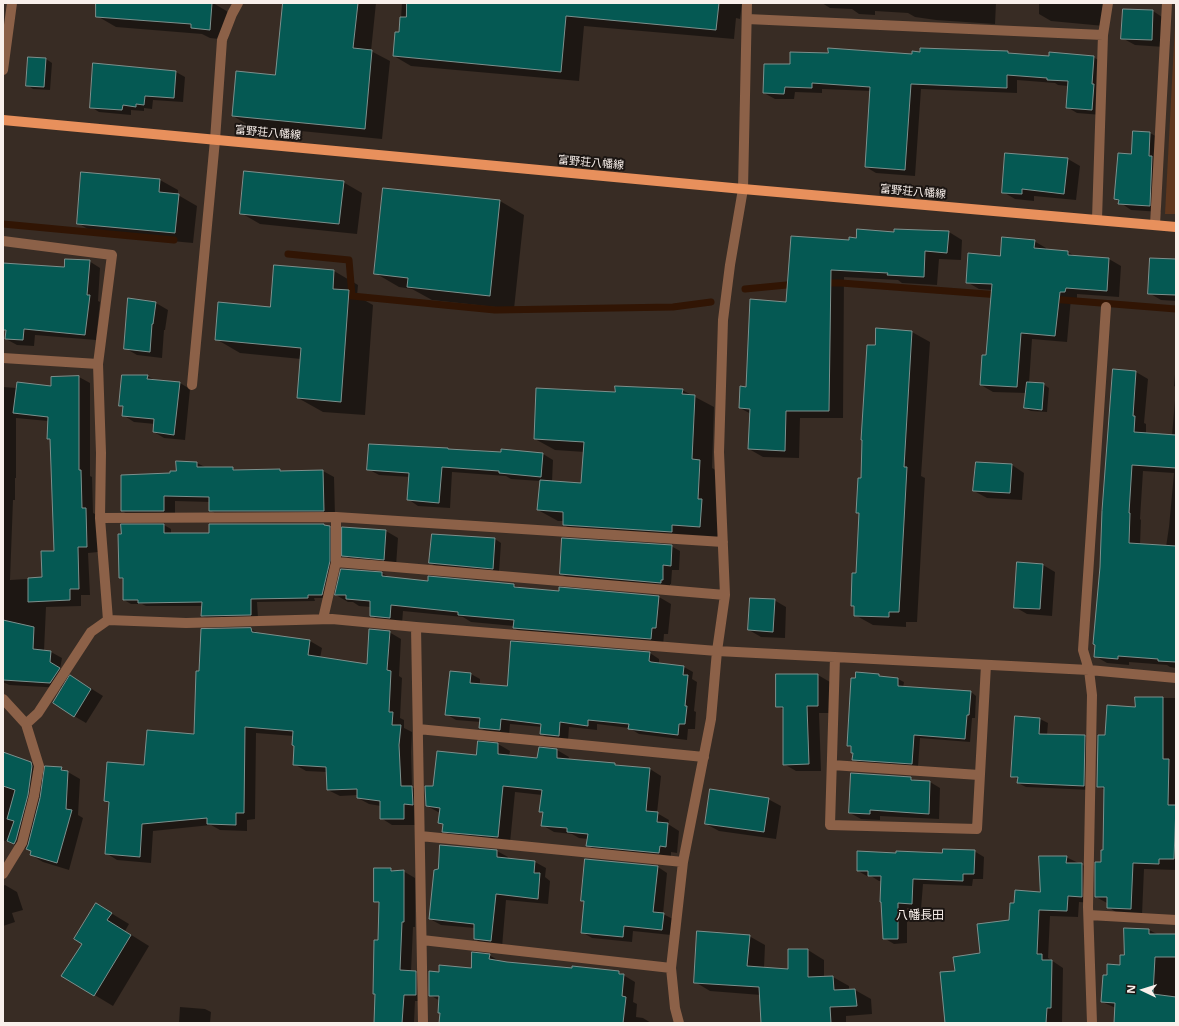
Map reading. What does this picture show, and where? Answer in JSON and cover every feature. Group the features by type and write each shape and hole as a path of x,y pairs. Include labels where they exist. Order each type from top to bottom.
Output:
{"main road":[{"name":"富野荘八幡線","path":"3,120 743,189 1176,227"}],"street":[{"path":"3,70 12,3"},
{"path":"192,385 215,140 222,40 238,3"},
{"path":"679,1023 675,1008 671,968 683,862 711,719 717,651 725,595 719,452 723,320 730,265 743,189 747,3"},
{"path":"1098,219 1104,35 1108,3"},
{"path":"1155,225 1167,3"},
{"path":"747,19 1104,35"},
{"path":"3,240 112,255 98,364 101,453 100,518 108,620"},
{"path":"1092,1023 1089,915 1092,695 1089,670 1083,650 1106,307"},
{"path":"3,358 98,364"},
{"path":"100,518 336,518 723,542"},
{"path":"322,619 336,562 336,518"},
{"path":"336,562 725,595"},
{"path":"26,724 38,713 91,632 108,620 186,623 332,619 717,651 1089,670 1176,678"},
{"path":"416,627 423,1023"},
{"path":"834,657 830,825 977,829 986,665"},
{"path":"3,699 26,724 39,766 34,796 22,842 3,874"},
{"path":"418,729 704,757"},
{"path":"832,765 979,774"},
{"path":"420,836 683,862"},
{"path":"1089,915 1176,920"},
{"path":"422,940 671,968"}],"shaded area":[{"path":"1176,6 1176,214 1165,214"}],"building":[{"path":"96,3 212,3 210,30 191,28 191,24 96,17"},
{"path":"283,3 358,3 353,48 372,50 365,129 232,116 236,71 275,75"},
{"path":"407,3 719,3 716,30 566,16 561,72 393,56 395,32 399,32 400,17 406,17"},
{"path":"1123,9 1153,10 1152,40 1121,39"},
{"path":"828,48 912,54 912,51 920,52 920,48 1008,51 1008,53 1049,56 1049,52 1094,56 1092,110 1066,108 1068,81 1007,75 1007,88 911,84 905,170 865,167 870,87 812,83 812,88 785,87 784,94 763,93 764,64 790,64 790,52 828,53"},
{"path":"28,57 46,58 44,87 26,86"},
{"path":"93,63 176,71 174,98 145,96 144,105 136,104 136,107 123,105 122,110 90,108"},
{"path":"1133,131 1150,132 1149,156 1152,156 1150,206 1118,204 1119,200 1114,199 1118,153 1131,154"},
{"path":"1005,153 1068,158 1064,194 1022,189 1022,194 1002,193"},
{"path":"244,171 344,181 339,224 240,214"},
{"path":"81,172 160,179 159,192 179,194 175,233 77,224"},
{"path":"383,188 500,200 490,296 407,287 408,278 374,274"},
{"path":"857,229 894,232 894,229 949,231 947,253 925,251 924,277 887,275 888,273 831,270 829,411 786,411 785,451 748,449 750,409 739,408 740,386 746,387 750,299 786,302 791,236 849,240 849,237 856,238"},
{"path":"1002,237 1035,240 1034,248 1068,251 1068,255 1109,258 1107,291 1066,288 1065,292 1060,292 1055,336 1021,333 1017,387 980,385 982,355 986,355 992,284 966,283 968,253 1000,256"},
{"path":"1150,258 1176,259 1176,295 1148,294"},
{"path":"65,259 90,260 87,295 90,295 85,335 24,329 23,340 5,339 6,330 3,330 3,263 64,267"},
{"path":"274,265 334,270 333,289 349,290 341,402 297,398 301,348 215,340 218,302 270,307"},
{"path":"128,298 156,302 152,324 150,352 124,349"},
{"path":"876,328 912,331 904,467 907,467 899,612 889,612 889,617 854,616 854,606 851,606 852,573 856,573 859,513 856,513 858,478 861,478 861,440 867,345 875,345"},
{"path":"1113,369 1136,371 1133,416 1135,416 1134,432 1176,435 1176,468 1132,465 1129,543 1176,546 1176,662 1118,656 1118,659 1094,657 1095,645 1093,644 1100,567 1102,511"},
{"path":"122,375 148,375 147,379 180,382 174,435 153,432 154,419 122,416 123,406 119,406"},
{"path":"79,376 79,470 81,470 82,508 86,508 87,547 78,547 79,589 70,589 70,600 28,602 28,578 42,577 41,551 54,551 50,439 47,439 48,417 13,413 17,382 51,386 51,377"},
{"path":"1027,382 1044,383 1042,410 1024,408"},
{"path":"615,386 683,389 682,394 695,395 692,459 700,460 698,499 702,499 700,527 672,525 672,532 563,525 563,512 537,510 540,480 581,483 584,442 534,439 536,388 615,392"},
{"path":"369,444 501,452 501,449 543,453 541,477 499,473 499,471 442,467 439,503 407,500 409,473 367,470"},
{"path":"176,461 197,462 197,467 233,467 233,470 323,470 324,511 209,511 209,497 164,496 164,511 121,511 121,475 170,473 170,471 176,471"},
{"path":"976,462 1012,464 1010,493 973,491"},
{"path":"121,524 164,524 164,533 209,533 209,524 324,524 330,526 330,561 322,595 308,595 308,598 251,599 251,615 201,616 202,602 138,603 138,600 123,600 123,578 119,578 118,534 121,534"},
{"path":"342,527 386,530 384,560 342,556"},
{"path":"432,534 495,538 493,569 429,563"},
{"path":"562,538 672,545 671,566 663,565 663,580 661,580 661,583 560,574"},
{"path":"1017,562 1043,564 1040,609 1014,608"},
{"path":"341,569 382,572 382,576 428,581 428,576 514,584 514,587 559,591 559,587 659,596 656,628 652,628 651,639 513,628 514,620 458,615 458,612 391,605 390,618 370,616 370,601 346,599 346,595 335,595"},
{"path":"750,598 775,599 773,632 748,630"},
{"path":"3,620 34,627 33,649 51,651 50,662 60,668 50,683 3,680"},
{"path":"251,628 252,632 310,640 308,655 367,664 369,629 390,631 387,670 391,671 389,712 393,712 392,725 401,725 399,745 401,786 412,786 413,805 404,804 404,819 380,819 380,801 357,798 357,789 327,790 326,767 293,765 293,731 245,727 244,813 236,813 236,825 207,824 207,818 142,824 140,857 105,854 109,802 104,801 107,762 144,765 147,730 194,734 196,671 199,671 201,629"},
{"path":"511,641 650,652 649,661 651,662 684,666 683,675 688,675 685,724 679,724 678,735 628,729 629,724 588,720 588,726 560,722 559,736 540,734 541,724 501,719 500,730 479,728 480,718 445,715 450,671 471,673 470,683 507,686"},
{"path":"856,672 879,674 879,676 898,678 898,686 971,691 965,739 914,735 912,764 852,760 853,753 851,753 851,746 847,746 851,678 855,678"},
{"path":"776,674 818,674 818,706 807,706 809,764 783,765 783,707 776,707"},
{"path":"70,675 91,689 74,717 53,703"},
{"path":"1135,697 1163,697 1163,759 1169,759 1168,805 1176,805 1174,859 1159,859 1159,864 1133,863 1131,909 1107,908 1107,897 1095,897 1095,862 1101,862 1101,850 1103,850 1104,787 1097,787 1098,735 1105,735 1107,705 1135,707"},
{"path":"1015,716 1040,718 1039,734 1085,735 1084,786 1017,783 1018,777 1011,777"},
{"path":"478,741 498,743 498,754 537,758 539,747 557,749 557,758 615,763 615,765 650,768 646,811 658,812 657,822 668,823 666,847 660,846 659,853 586,846 588,834 567,832 567,828 541,826 543,812 539,812 542,790 503,786 498,837 442,832 443,824 438,823 440,808 426,806 425,786 433,786 437,751 476,755"},
{"path":"3,752 31,762 32,766 28,795 14,844 7,841 14,821 7,819 15,790 3,786"},
{"path":"45,766 62,767 61,770 68,771 66,809 72,810 57,863 30,855 31,851 26,849 40,798"},
{"path":"851,773 911,777 911,780 930,781 929,814 870,810 870,814 849,813"},
{"path":"710,789 769,798 764,832 705,824"},
{"path":"440,845 497,850 497,857 535,861 534,873 540,873 538,899 496,894 491,941 474,939 474,924 429,919 434,870 438,869"},
{"path":"943,849 975,850 974,874 963,874 963,881 913,879 912,904 898,903 898,939 883,939 880,902 881,876 868,876 868,871 857,871 857,851 942,853"},
{"path":"1039,856 1067,856 1066,863 1082,863 1082,897 1068,896 1067,911 1039,910 1037,954 1042,954 1042,960 1052,960 1051,1008 1047,1008 1046,1023 945,1023 940,972 955,971 953,957 980,953 977,924 1009,920 1010,903 1014,903 1015,890 1040,892"},
{"path":"585,859 658,866 653,912 664,913 662,930 624,926 623,937 581,933 584,901 581,901"},
{"path":"374,868 391,868 391,871 404,870 404,922 402,922 400,970 416,971 416,995 404,995 402,1023 374,1023 374,940 378,940 379,902 374,902"},
{"path":"96,903 112,913 107,920 131,935 94,996 61,976 82,944 74,939"},
{"path":"1124,928 1149,929 1149,934 1176,934 1176,957 1155,957 1153,994 1176,997 1176,1023 1114,1023 1115,1003 1101,1002 1103,975 1107,975 1107,964 1120,965 1120,955 1124,955"},
{"path":"697,931 750,935 747,966 788,969 788,949 808,949 808,977 833,976 834,990 855,989 857,1006 830,1007 831,1023 761,1023 759,987 694,983"},
{"path":"472,952 490,954 489,959 507,962 572,968 572,966 619,971 619,974 624,974 622,996 626,997 623,1023 439,1023 439,996 429,996 429,971 439,972 439,965 471,968"}],"waterway":[{"path":"3,224 174,240"},
{"path":"288,254 349,260 352,296 495,310 673,307 711,302"},
{"path":"821,283 841,283 1000,295"},
{"path":"745,289 797,284"},
{"path":"1051,299 1176,309"}],"district":[{"name":"八幡長田","path":"920,916"}]}
